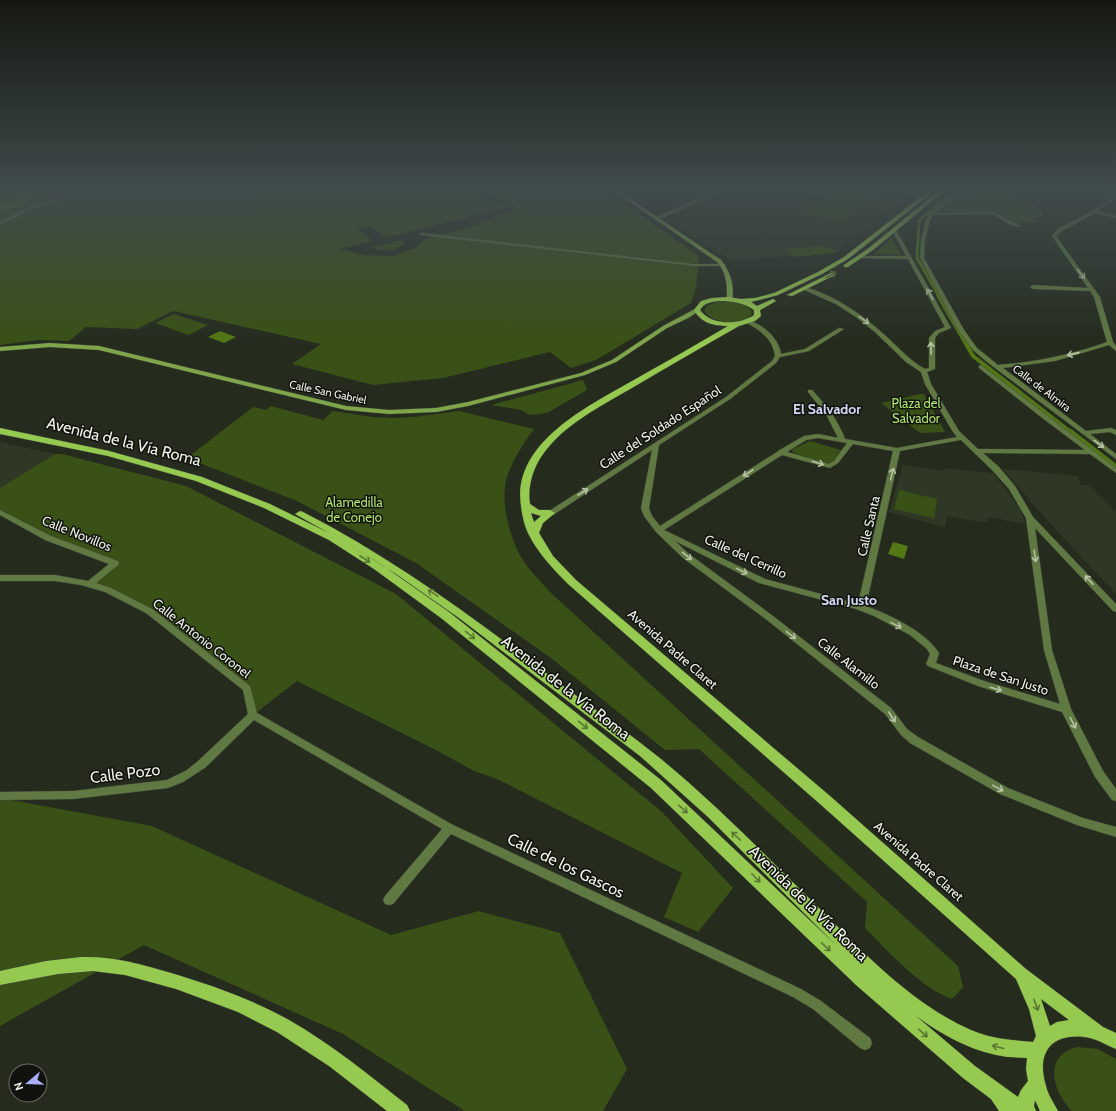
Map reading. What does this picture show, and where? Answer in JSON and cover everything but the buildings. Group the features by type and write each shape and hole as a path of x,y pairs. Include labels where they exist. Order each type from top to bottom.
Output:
{"main road":[{"path":"688,240 724,266 729,275 730,299"},
{"path":"742,301 756,300 776,294 820,273 846,258 869,240"},
{"path":"757,309 805,289 861,256 882,240"},
{"path":"730,299 742,301 757,309 758,316 749,322 737,324 713,322 699,314 697,310 700,305 707,301 730,299"},
{"name":"Calle San Gabriel","path":"0,349 50,345 99,348 346,408 404,412 436,410 468,404 583,374 614,362 665,327 686,318 697,310"},
{"name":"Calle San Gabriel","path":"686,318 705,318"},
{"path":"712,339 718,329 713,322"},
{"name":"Avenida Padre Claret","path":"737,324 618,392 565,427 543,449 531,465 525,487 525,505 533,534 547,555 572,582 825,800 1021,974 1098,1033"},
{"name":"Avenida de la Vía Roma","path":"0,424 97,445 201,473 272,501 323,525 380,558 455,608 655,761 693,794 873,971 921,1011 944,1026 987,1044 1010,1050 1040,1044"},
{"name":"Avenida de la Vía Roma","path":"0,431 109,454 199,479 267,506 332,538 378,567 445,614 656,784 724,847 798,920 862,980 952,1058 1021,1111"},
{"path":"525,505 534,512 550,513"},
{"path":"533,534 539,522 550,513"},
{"path":"0,978 55,967 93,964 119,966 197,989 263,1015 285,1028 329,1056 401,1111"},
{"name":"Avenida Padre Claret","path":"1021,974 1031,992 1037,1008 1040,1044"},
{"path":"1049,1111 1036,1085 1033,1066 1040,1044 1051,1033 1068,1028 1078,1028 1098,1033 1116,1041"},
{"path":"1021,1111 1027,1096 1036,1085"}],"street":[{"path":"472,240 671,263 724,266"},
{"path":"805,289 825,296 849,310 881,334 913,365 924,370 932,369 932,338 937,332 948,328 900,240"},
{"name":"Calle de Almira","path":"924,240 922,258 961,330 975,349 1084,433 1114,454"},
{"path":"1057,240 1097,297 1110,340 1116,349"},
{"path":"861,256 910,258"},
{"path":"1032,287 1093,290"},
{"path":"749,322 770,337 777,349 778,356 807,350 840,329"},
{"path":"997,366 1027,364 1062,357 1095,348 1116,338"},
{"name":"Calle del Soldado Español","path":"550,513 728,398 774,362 778,356"},
{"name":"Calle de Almira","path":"981,367 1116,471"},
{"path":"924,370 928,384 956,432 996,469 1008,484 1030,518 1116,609"},
{"path":"810,391 833,418 842,440"},
{"path":"1084,433 1111,430 1116,433"},
{"path":"659,530 804,438 811,436 898,450 961,438"},
{"path":"780,452 830,466 836,462 851,442"},
{"name":"Calle Alamillo","path":"656,445 645,505 648,516 659,530 686,556 770,618 888,710 904,732 914,740 1004,791 1081,822 1116,832"},
{"name":"Calle Santa","path":"861,608 898,450"},
{"path":"976,451 1092,452"},
{"name":"Calle Novillos","path":"0,512 48,538 115,563 90,584"},
{"path":"1030,518 1048,650 1066,709 1099,774 1116,798"},
{"name":"Calle del Cerrillo","path":"659,530 762,581 861,608"},
{"name":"Calle Antonio Coronel","path":"0,578 55,578 90,584 108,590 149,611 246,688 253,715"},
{"name":"Plaza de San Justo","path":"861,608 922,639 934,653 934,659 931,664 981,685 1066,709"},
{"name":"Calle Pozo","path":"0,796 73,795 168,784 179,780 197,768 253,715"},
{"name":"Calle de los Gascos","path":"253,715 449,828 797,993 817,1005 865,1043"},
{"path":"389,900 449,828"}],"shaded area":[{"path":"699,240 852,240 835,253 731,261"},
{"path":"220,331 236,337 224,343 208,337"},
{"path":"0,442 55,454 0,489"},
{"path":"903,465 943,471 943,468 993,473 1020,508 1025,524 988,517 987,522 980,522 947,516 945,527 889,512"},
{"path":"1003,469 1078,476 1080,485 1088,485 1116,511 1116,594 1045,518"},
{"path":"893,542 908,546 904,559 888,554"}],"green space":[{"path":"0,240 371,240 373,241 340,249 363,255 392,256 416,248 424,240 676,240 699,256 696,287 691,303 596,360 571,368 550,352 443,378 373,385 292,364 321,344 173,311 137,329 86,327 69,341 38,340 0,345"},
{"path":"399,240 404,242 404,244 393,250 384,251 372,247 395,242"},
{"path":"889,240 892,240 902,255 874,254"},
{"path":"822,246 839,251 835,253 795,257 785,249"},
{"path":"717,302 742,304 750,309 752,313 748,317 735,322 720,321 707,315 704,310 708,305"},
{"path":"174,314 208,325 189,335 155,323"},
{"path":"583,380 587,390 547,413 530,415 521,410 491,405"},
{"name":"Plaza del Salvador","path":"924,394 945,432 920,433 881,403"},
{"name":"Alamedilla de Conejo","path":"271,406 323,420 333,411 373,417 395,418 459,411 534,429 510,468 505,484 505,505 509,528 521,557 528,567 551,593 958,966 963,987 952,999 929,987 917,978 865,928 867,902 699,749 665,750 551,658 416,563 297,501 187,458 253,407 266,410"},
{"path":"810,441 841,450 832,463 817,462 792,451 793,449"},
{"path":"55,454 62,454 186,486 396,594 662,812 733,888 698,932 664,917 682,873 497,779 474,771 436,750 297,681 253,715 246,688 149,611 90,584 115,563 48,538 0,512 0,488"},
{"path":"899,490 937,499 934,518 894,509"},
{"path":"0,798 152,826 391,935 479,911 560,933 627,1069 603,1111 465,1111 343,1034 144,945 0,1026"},
{"path":"1077,1047 1098,1049 1116,1059 1116,1111 1072,1111 1065,1103 1056,1085 1054,1075 1055,1066 1059,1058 1066,1052"}],"waterway":[{"path":"918,240 917,258 939,296"},
{"path":"938,295 973,356 1072,433"},
{"path":"1071,432 1116,467"}],"district":[{"name":"El Salvador","path":"827,409"},
{"name":"San Justo","path":"849,600"}]}
